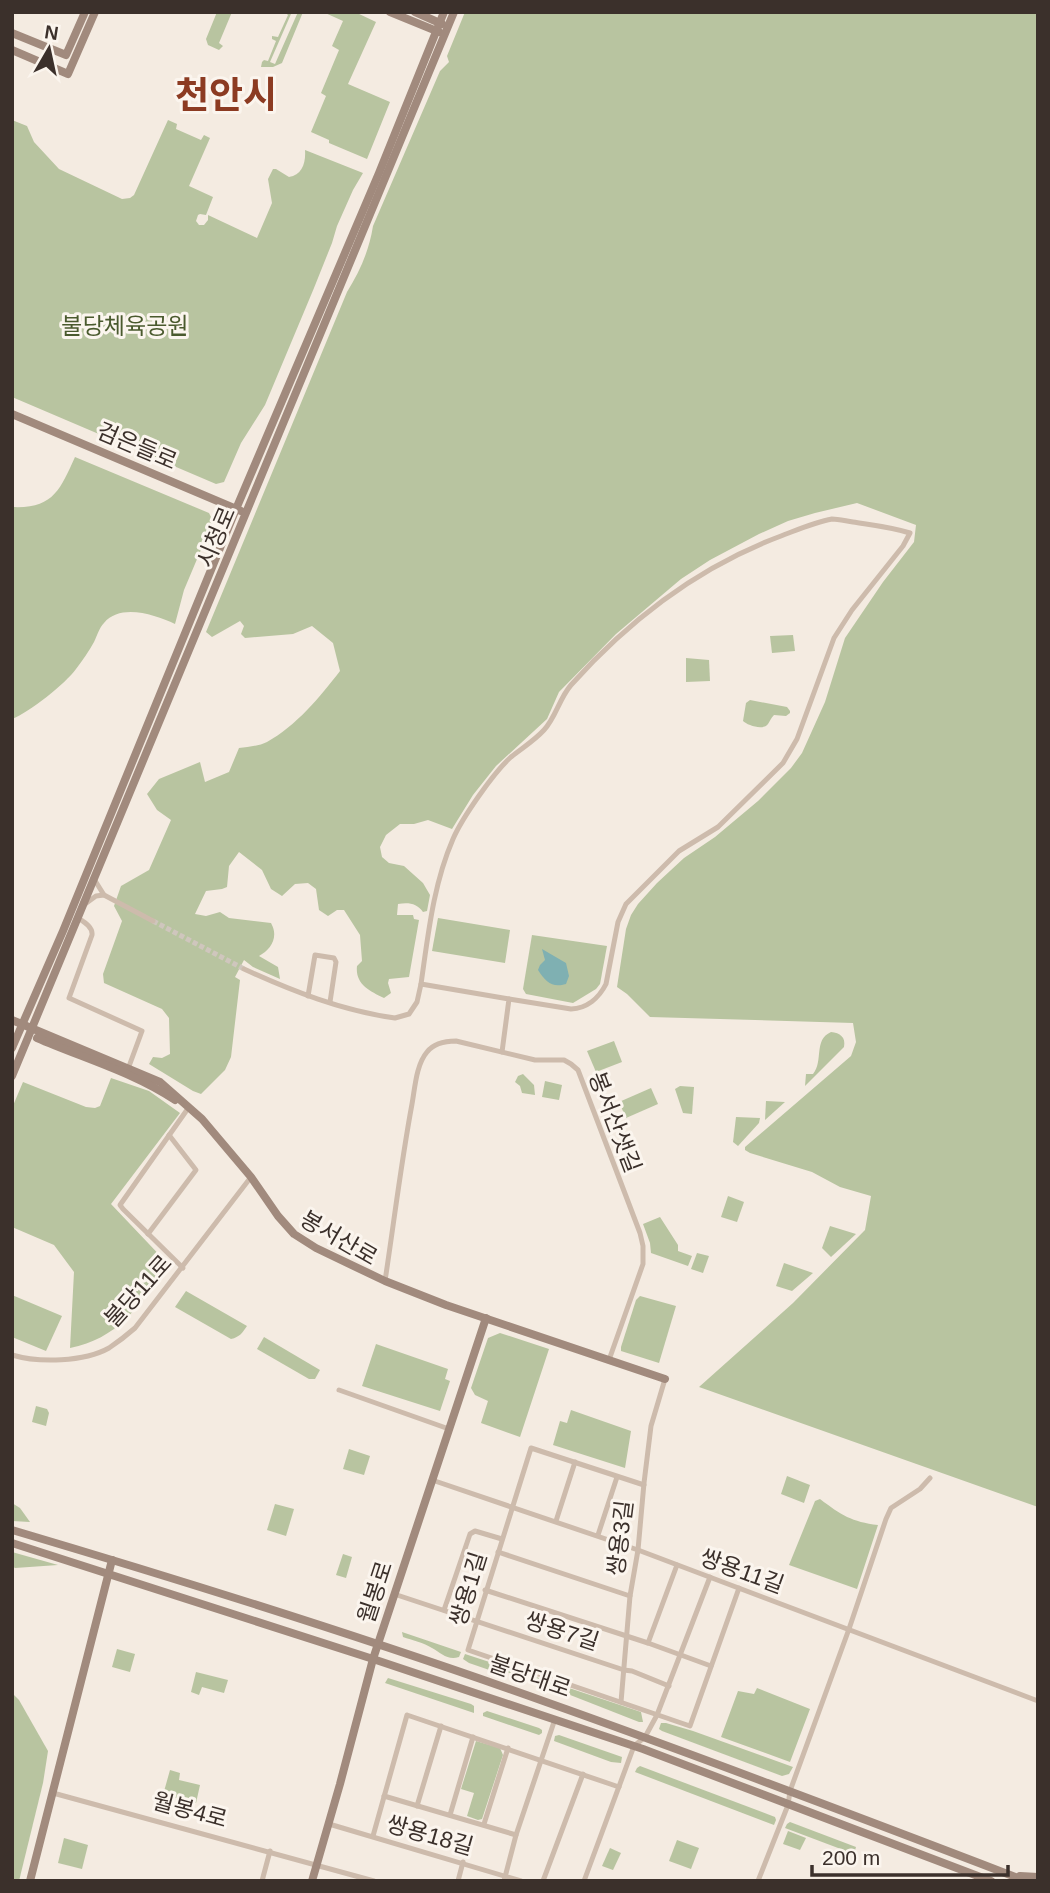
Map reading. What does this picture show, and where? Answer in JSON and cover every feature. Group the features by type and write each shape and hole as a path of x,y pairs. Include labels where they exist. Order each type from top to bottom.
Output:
{"street":[{"path":"12,33 66,55 85,12"},
{"path":"12,48 68,74 95,12"},
{"path":"390,12 442,29"},
{"path":"415,12 442,29"},
{"name":"시청로","path":"12,1076 247,513 442,29 444,12"},
{"name":"시청로","path":"12,1048 18,1027 236,509 442,29 454,12"},
{"path":"12,48 32,52 35,49 31,41"},
{"name":"검은들로","path":"12,414 247,513"},
{"path":"244,969 308,996 395,1018 409,1014 417,1002 439,880 452,840 464,818 503,766 546,729 569,687 620,636 688,582 751,547 802,528 835,519 895,528 910,533 903,547 859,601 834,638 797,739 783,764 718,827 679,851 626,904 618,922 606,984 593,1001 580,1009 571,1009 421,984"},
{"path":"94,879 104,895 153,921"},
{"path":"83,906 92,898 104,895"},
{"path":"78,918 88,925 92,935 69,998 142,1031 128,1069"},
{"path":"308,996 315,955 334,958 336,962 330,1002"},
{"path":"502,1052 509,999"},
{"name":"봉서산로","path":"12,1020 18,1027 160,1082 202,1119 294,1234 316,1248 386,1281 486,1320 665,1381"},
{"name":"봉서산로","path":"31,1031 157,1088 188,1108"},
{"name":"봉서산샛길","path":"386,1281 406,1137 419,1067 426,1052 446,1041 456,1041 535,1060 564,1060 578,1070 643,1246 643,1264 609,1360"},
{"path":"183,1268 120,1205 188,1108"},
{"path":"148,1234 196,1170 169,1135"},
{"name":"봉서산로","path":"249,1179 275,1219 291,1236 315,1251 385,1285 665,1381"},
{"name":"불당11로","path":"12,1355 66,1360 107,1349 135,1328 249,1179"},
{"name":"월봉로","path":"312,1881 373,1659 486,1320"},
{"name":"쌍용3길","path":"621,1702 643,1485 652,1426 665,1381"},
{"path":"339,1390 449,1429"},
{"name":"쌍용1길","path":"575,1462 531,1448 468,1650 690,1726 711,1666"},
{"path":"556,1521 575,1462 643,1485"},
{"path":"598,1535 617,1476"},
{"path":"758,1881 789,1805 790,1791 884,1523 891,1508 920,1489 930,1478"},
{"name":"쌍용11길","path":"432,1480 598,1535 1038,1701"},
{"name":"불당대로","path":"12,1530 378,1644 640,1742 789,1805 992,1881"},
{"path":"444,1609 470,1534 475,1531 502,1539"},
{"name":"불당대로","path":"12,1543 555,1719 640,1742 790,1791 1026,1881"},
{"path":"498,1552 630,1596"},
{"path":"30,1881 112,1560"},
{"path":"648,1643 677,1565"},
{"path":"584,1881 619,1787 640,1742 657,1715 710,1577"},
{"path":"485,1590 711,1666 739,1588"},
{"name":"쌍용7길","path":"394,1594 632,1671 668,1686"},
{"path":"373,1836 407,1715 619,1787"},
{"path":"505,1878 516,1835 555,1719"},
{"path":"417,1805 441,1726"},
{"path":"450,1815 473,1737"},
{"path":"484,1825 508,1748"},
{"path":"543,1881 583,1774"},
{"name":"월봉4로","path":"53,1793 374,1881"},
{"path":"384,1796 516,1835"},
{"name":"쌍용18길","path":"329,1824 521,1881"},
{"path":"262,1881 270,1851"},
{"path":"458,1881 463,1863"},
{"path":"1012,1875 1038,1877"}],"green space":[{"path":"217,12 232,12 219,43 223,46 219,50 208,45 206,39"},
{"path":"285,12 291,14 270,62 275,64 298,12 303,12 282,63 273,67 261,67 264,60 268,61 276,41 272,36 278,37 288,15"},
{"path":"323,12 355,12 376,22 348,84 390,102 367,159 311,132 326,96 321,93 339,50 332,46 343,21"},
{"path":"465,12 1038,12 1038,1507 699,1387 793,1303 865,1230 871,1196 840,1187 812,1172 745,1150 745,1147 851,1056 856,1042 853,1023 650,1017 617,987 626,929 638,904 684,858 715,837 758,801 802,753 825,702 845,638 914,542 916,525 857,503 788,521 710,560 681,579 616,634 559,692 547,719 496,766 473,795 452,829 428,820 400,824 386,835 380,847 382,857 389,863 404,866 423,883 430,895 427,911 423,912 412,904 398,904 397,915 413,915 414,919 419,920 409,977 389,979 391,993 384,998 368,990 358,978 357,966 362,961 360,935 344,910 337,910 328,916 319,910 316,889 308,883 295,884 282,896 271,889 262,870 239,852 229,866 227,887 206,891 195,914 206,916 220,912 229,918 271,923 274,938 267,950 259,956 278,967 280,979 244,960 235,977 240,980 231,1057 225,1070 201,1094 149,1064 153,1057 162,1058 170,1054 169,1018 162,1009 104,983 103,974 122,921 114,906 121,886 149,870 171,820 157,810 147,794 159,779 200,762 205,782 229,772 239,748 264,743 288,728 316,701 340,671 333,643 312,626 293,634 245,638 241,634 244,626 240,621 212,637 206,632 347,292 363,260 373,226 440,71 449,62 447,56"},
{"name":"불당체육공원","path":"12,120 27,126 34,142 59,169 122,199 134,195 168,120 177,124 176,129 201,140 204,135 210,138 189,186 213,197 206,215 198,215 196,221 199,225 204,225 208,215 257,238 272,203 268,179 273,169 289,177 297,174 304,164 305,150 363,173 337,226 265,405 241,443 224,482 216,484 12,397"},
{"path":"75,457 209,513 211,526 184,590 175,624 158,617 129,612 111,617 102,625 90,649 71,675 56,690 12,719 12,507 26,507 46,501 65,479"},
{"path":"793,635 795,651 772,653 770,636"},
{"path":"686,658 709,660 710,681 686,682"},
{"path":"750,700 787,707 790,713 786,716 774,715 766,726 751,726 743,721 746,703"},
{"path":"438,918 510,930 505,963 432,951"},
{"path":"532,935 607,946 600,984 573,1003 526,994 523,989"},
{"path":"831,1032 842,1036 844,1047 805,1086 806,1074 813,1074 816,1069 822,1040"},
{"path":"614,1041 622,1062 596,1072 587,1051"},
{"path":"523,1074 534,1085 535,1095 522,1093 515,1082 518,1076"},
{"path":"111,1078 149,1091 180,1113 111,1204 167,1263 138,1305 116,1328 87,1343 70,1348 74,1272 54,1245 12,1227 12,1108 23,1082 86,1107 95,1108 100,1106"},
{"path":"545,1081 562,1085 559,1100 542,1097"},
{"path":"680,1086 694,1087 692,1114 683,1113 675,1089"},
{"path":"651,1088 658,1104 626,1118 619,1102"},
{"path":"766,1101 785,1102 765,1120"},
{"path":"736,1117 760,1118 759,1123 738,1146 733,1142"},
{"path":"728,1196 744,1202 737,1222 721,1217"},
{"path":"660,1217 678,1245 678,1251 692,1256 688,1266 651,1253 643,1224"},
{"path":"830,1226 856,1234 831,1257 822,1248"},
{"path":"697,1253 709,1256 703,1273 691,1269"},
{"path":"784,1263 813,1273 792,1291 776,1286"},
{"path":"186,1291 247,1326 239,1336 231,1339 175,1307"},
{"path":"12,1295 62,1316 46,1351 12,1337"},
{"path":"640,1296 676,1306 659,1363 621,1351 636,1300"},
{"path":"500,1333 549,1349 520,1437 481,1423 488,1401 475,1395 471,1388 488,1338"},
{"path":"264,1337 320,1370 315,1379 309,1379 257,1349"},
{"path":"376,1344 448,1369 445,1379 450,1381 440,1411 362,1386"},
{"path":"36,1406 47,1409 49,1413 46,1426 32,1422"},
{"path":"571,1410 631,1431 625,1468 553,1445 560,1421 567,1423"},
{"path":"349,1449 370,1456 364,1475 343,1469"},
{"path":"787,1476 810,1485 804,1503 781,1494"},
{"path":"820,1499 847,1517 878,1525 857,1589 789,1565 815,1501"},
{"path":"12,1503 20,1508 30,1522 12,1521"},
{"path":"275,1504 294,1509 286,1536 267,1530"},
{"path":"12,1552 58,1565 15,1568 12,1566"},
{"path":"343,1554 352,1557 346,1578 336,1575"},
{"path":"402,1632 461,1652 459,1657 448,1657 403,1637"},
{"path":"117,1649 135,1654 130,1672 112,1667"},
{"path":"465,1654 525,1674 521,1677 507,1672 501,1674 469,1663 463,1659"},
{"path":"196,1672 228,1680 224,1693 202,1687 199,1695 191,1692"},
{"path":"530,1675 641,1712 643,1722 532,1680 528,1677"},
{"path":"388,1678 471,1704 474,1706 474,1713 385,1683"},
{"path":"757,1688 810,1709 790,1762 721,1737 738,1691 754,1694"},
{"path":"12,1693 19,1700 48,1751 19,1881 12,1881"},
{"path":"487,1711 539,1728 542,1733 539,1735 483,1716"},
{"path":"661,1723 693,1731 793,1767 789,1774 782,1776 662,1731 659,1729"},
{"path":"559,1735 622,1757 621,1763 611,1762 554,1741 555,1736"},
{"path":"476,1741 500,1748 503,1755 482,1819 478,1820 467,1816 474,1793 461,1789"},
{"path":"640,1766 775,1817 774,1825 635,1772"},
{"path":"170,1770 180,1773 179,1780 200,1785 196,1803 163,1795"},
{"path":"790,1822 856,1847 854,1854 785,1828"},
{"path":"788,1831 806,1838 800,1850 783,1844"},
{"path":"64,1838 88,1845 82,1869 58,1863"},
{"path":"677,1840 699,1848 691,1869 669,1861"},
{"path":"610,1848 621,1853 613,1870 602,1866"}],"water":[{"path":"542,949 566,963 569,976 566,984 550,983 538,970 545,960"}],"tunnel":[{"path":"153,921 244,969"}],"district":[{"name":"천안시","path":"226,95"}]}
